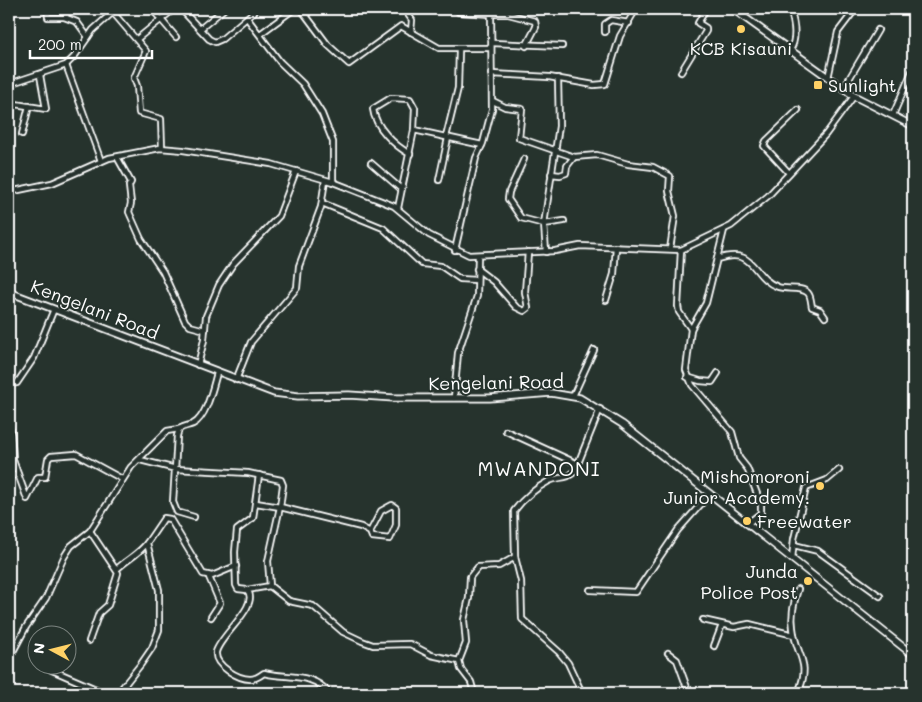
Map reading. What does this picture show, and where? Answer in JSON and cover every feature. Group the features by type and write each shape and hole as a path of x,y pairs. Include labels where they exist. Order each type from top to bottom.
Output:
{"main road":[{"path":"733,9 843,89 913,126"},
{"name":"Kengelani Road","path":"9,292 217,373 274,393 289,396 497,398 540,392 573,396 600,409 913,656"}],"street":[{"path":"47,9 48,17 64,17 76,22 88,37"},
{"path":"64,17 71,9"},
{"path":"152,9 176,37"},
{"path":"137,39 174,9"},
{"path":"181,9 212,41 218,41 258,9"},
{"path":"200,29 224,9"},
{"path":"260,34 294,9"},
{"path":"301,9 328,45 349,64 399,27 404,27 436,47 459,50 491,46 562,46"},
{"path":"404,9 412,20 411,32"},
{"path":"492,74 558,78 594,85 605,84 618,41 636,9"},
{"path":"681,72 706,31 706,28 698,23 706,9"},
{"path":"790,9 794,24 794,43 790,50"},
{"path":"9,84 40,75 66,64 74,57 88,37 111,11 137,39 146,53 134,78 137,85 139,113 161,119 162,148"},
{"path":"459,12 491,14 509,11 536,22 536,27 526,46"},
{"path":"828,78 838,32 854,11"},
{"path":"455,250 476,158 482,145 493,101 491,14"},
{"path":"247,18 280,62 304,84 322,114 333,142 333,182"},
{"path":"605,32 606,24 611,20 629,23"},
{"path":"843,89 878,30"},
{"path":"439,180 458,88 459,50"},
{"path":"66,64 101,161"},
{"path":"893,115 913,69"},
{"path":"9,103 47,108 40,75"},
{"path":"546,252 544,224 559,126 558,78"},
{"path":"9,192 52,183 101,161 117,156 162,148 198,151 296,171 333,182 398,208 429,235 455,250 478,256 546,252 580,246 670,248 680,250 724,230 768,196 826,134 854,96"},
{"path":"398,208 410,154 415,108 410,99 390,98 373,110 388,136 401,149 410,154"},
{"path":"493,101 505,107 522,108 519,138 574,157 598,155 628,164 656,168 670,176 668,191 675,216 670,248"},
{"path":"22,134 29,106"},
{"path":"789,173 764,146 766,141 798,110"},
{"path":"414,130 482,145"},
{"path":"117,156 132,182 129,186 132,204 129,212 141,239 163,272 185,321 190,326 205,330"},
{"path":"551,174 560,175 566,173 567,166 574,157"},
{"path":"524,159 509,192 508,199 521,218 544,224 564,221"},
{"path":"371,163 401,189"},
{"path":"198,365 206,316 219,285 233,264 277,218 296,171"},
{"path":"236,380 251,342 297,288 299,266 322,203 325,180"},
{"path":"322,203 383,228 422,264 441,266 460,279 476,280"},
{"path":"724,230 706,303 691,329 686,361 688,377 707,404 732,432 739,458 746,468 756,491 761,511 747,524"},
{"path":"606,300 614,274 616,247"},
{"path":"680,250 678,306 679,312 691,329"},
{"path":"477,269 494,282 516,307 524,311 528,308 525,292 528,252"},
{"path":"717,259 731,255 741,257 774,285 781,288 806,291 810,294 812,308 820,310 825,317"},
{"path":"454,398 458,353 476,300 478,256"},
{"path":"9,384 17,383 32,363 54,309"},
{"path":"573,396 594,350"},
{"path":"9,659 26,627 46,598 67,552 90,532 131,467 167,431 194,424 210,401 217,373"},
{"path":"688,377 712,382 718,373"},
{"path":"582,693 568,663 554,645 522,619 521,581 515,558 514,510 534,492 549,482 570,475 578,464 600,409"},
{"path":"9,424 13,460 28,499 38,477 45,476 49,457 72,453 122,479"},
{"path":"175,510 173,502 179,429"},
{"path":"506,431 578,464"},
{"path":"140,460 176,469 229,471 278,478 282,482 280,507 268,561 270,586 289,601 313,606 343,632 362,641 373,645 410,644 431,655 459,661"},
{"path":"792,560 806,488 827,480 839,470"},
{"path":"9,476 18,475"},
{"path":"260,475 252,520 238,529 235,552 237,588 247,590 270,586"},
{"path":"590,590 636,592 678,530 709,495"},
{"path":"256,503 342,522 370,532 372,537 391,539 396,525 396,508 392,505 382,510 370,532"},
{"path":"175,510 194,517"},
{"path":"89,641 100,613 108,605 117,569 125,561 134,557 147,543 164,518 169,518 175,510"},
{"path":"169,518 198,568 209,577 220,603 211,616"},
{"path":"90,532 117,569"},
{"path":"118,693 152,648 158,630 159,590 152,555 147,543"},
{"path":"794,545 818,551 880,596"},
{"path":"474,693 471,682 461,669 459,661 466,643 464,620 470,577 478,567 499,566 515,558"},
{"path":"209,577 236,566"},
{"path":"798,589 793,612 794,635 804,666 798,693"},
{"path":"247,590 251,596 250,604 221,642 216,653 218,660 230,672 245,678 258,678 264,673 302,677 319,683 330,693"},
{"path":"702,620 735,627 749,624 794,635"},
{"path":"714,646 722,625"},
{"path":"668,653 677,660 689,693"},
{"path":"61,674 106,693"}],"place":[{"name":"KCB Kisauni","path":"741,29"},
{"name":"Sunlight","path":"818,85"},
{"name":"Mishomoroni Junior Academy.","path":"820,486"},
{"name":"Freewater","path":"747,521"},
{"name":"Junda Police Post","path":"808,581"}],"district":[{"name":"MWANDONI","path":"539,468"}]}
